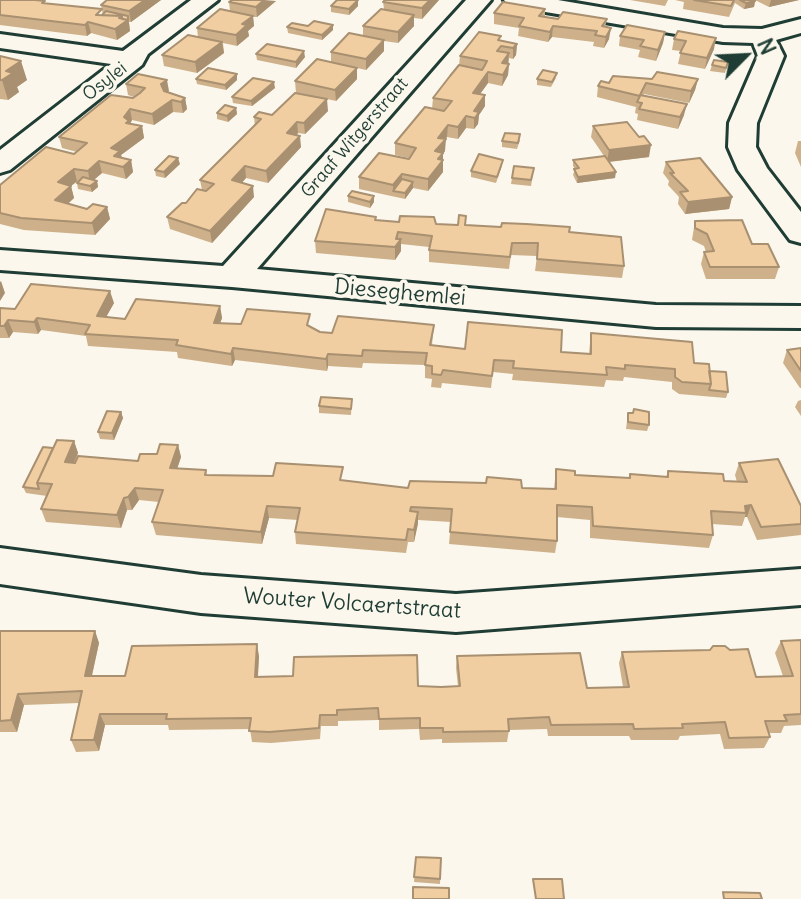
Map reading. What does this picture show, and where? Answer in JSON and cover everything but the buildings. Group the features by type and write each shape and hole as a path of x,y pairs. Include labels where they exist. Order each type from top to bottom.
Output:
{"street":[{"name":"Osylei","path":"0,164 133,60 136,51 206,0"},
{"name":"Graaf Witgerstraat","path":"232,277 479,0"},
{"path":"516,0 723,35 762,36 801,26"},
{"path":"762,36 771,56 743,123 742,147 761,182 801,233"},
{"path":"0,41 133,60"},
{"name":"Dieseghemlei","path":"0,260 232,277 656,316 801,317"},
{"name":"Wouter Volcaertstraat","path":"0,566 201,594 456,613 801,587"}]}
